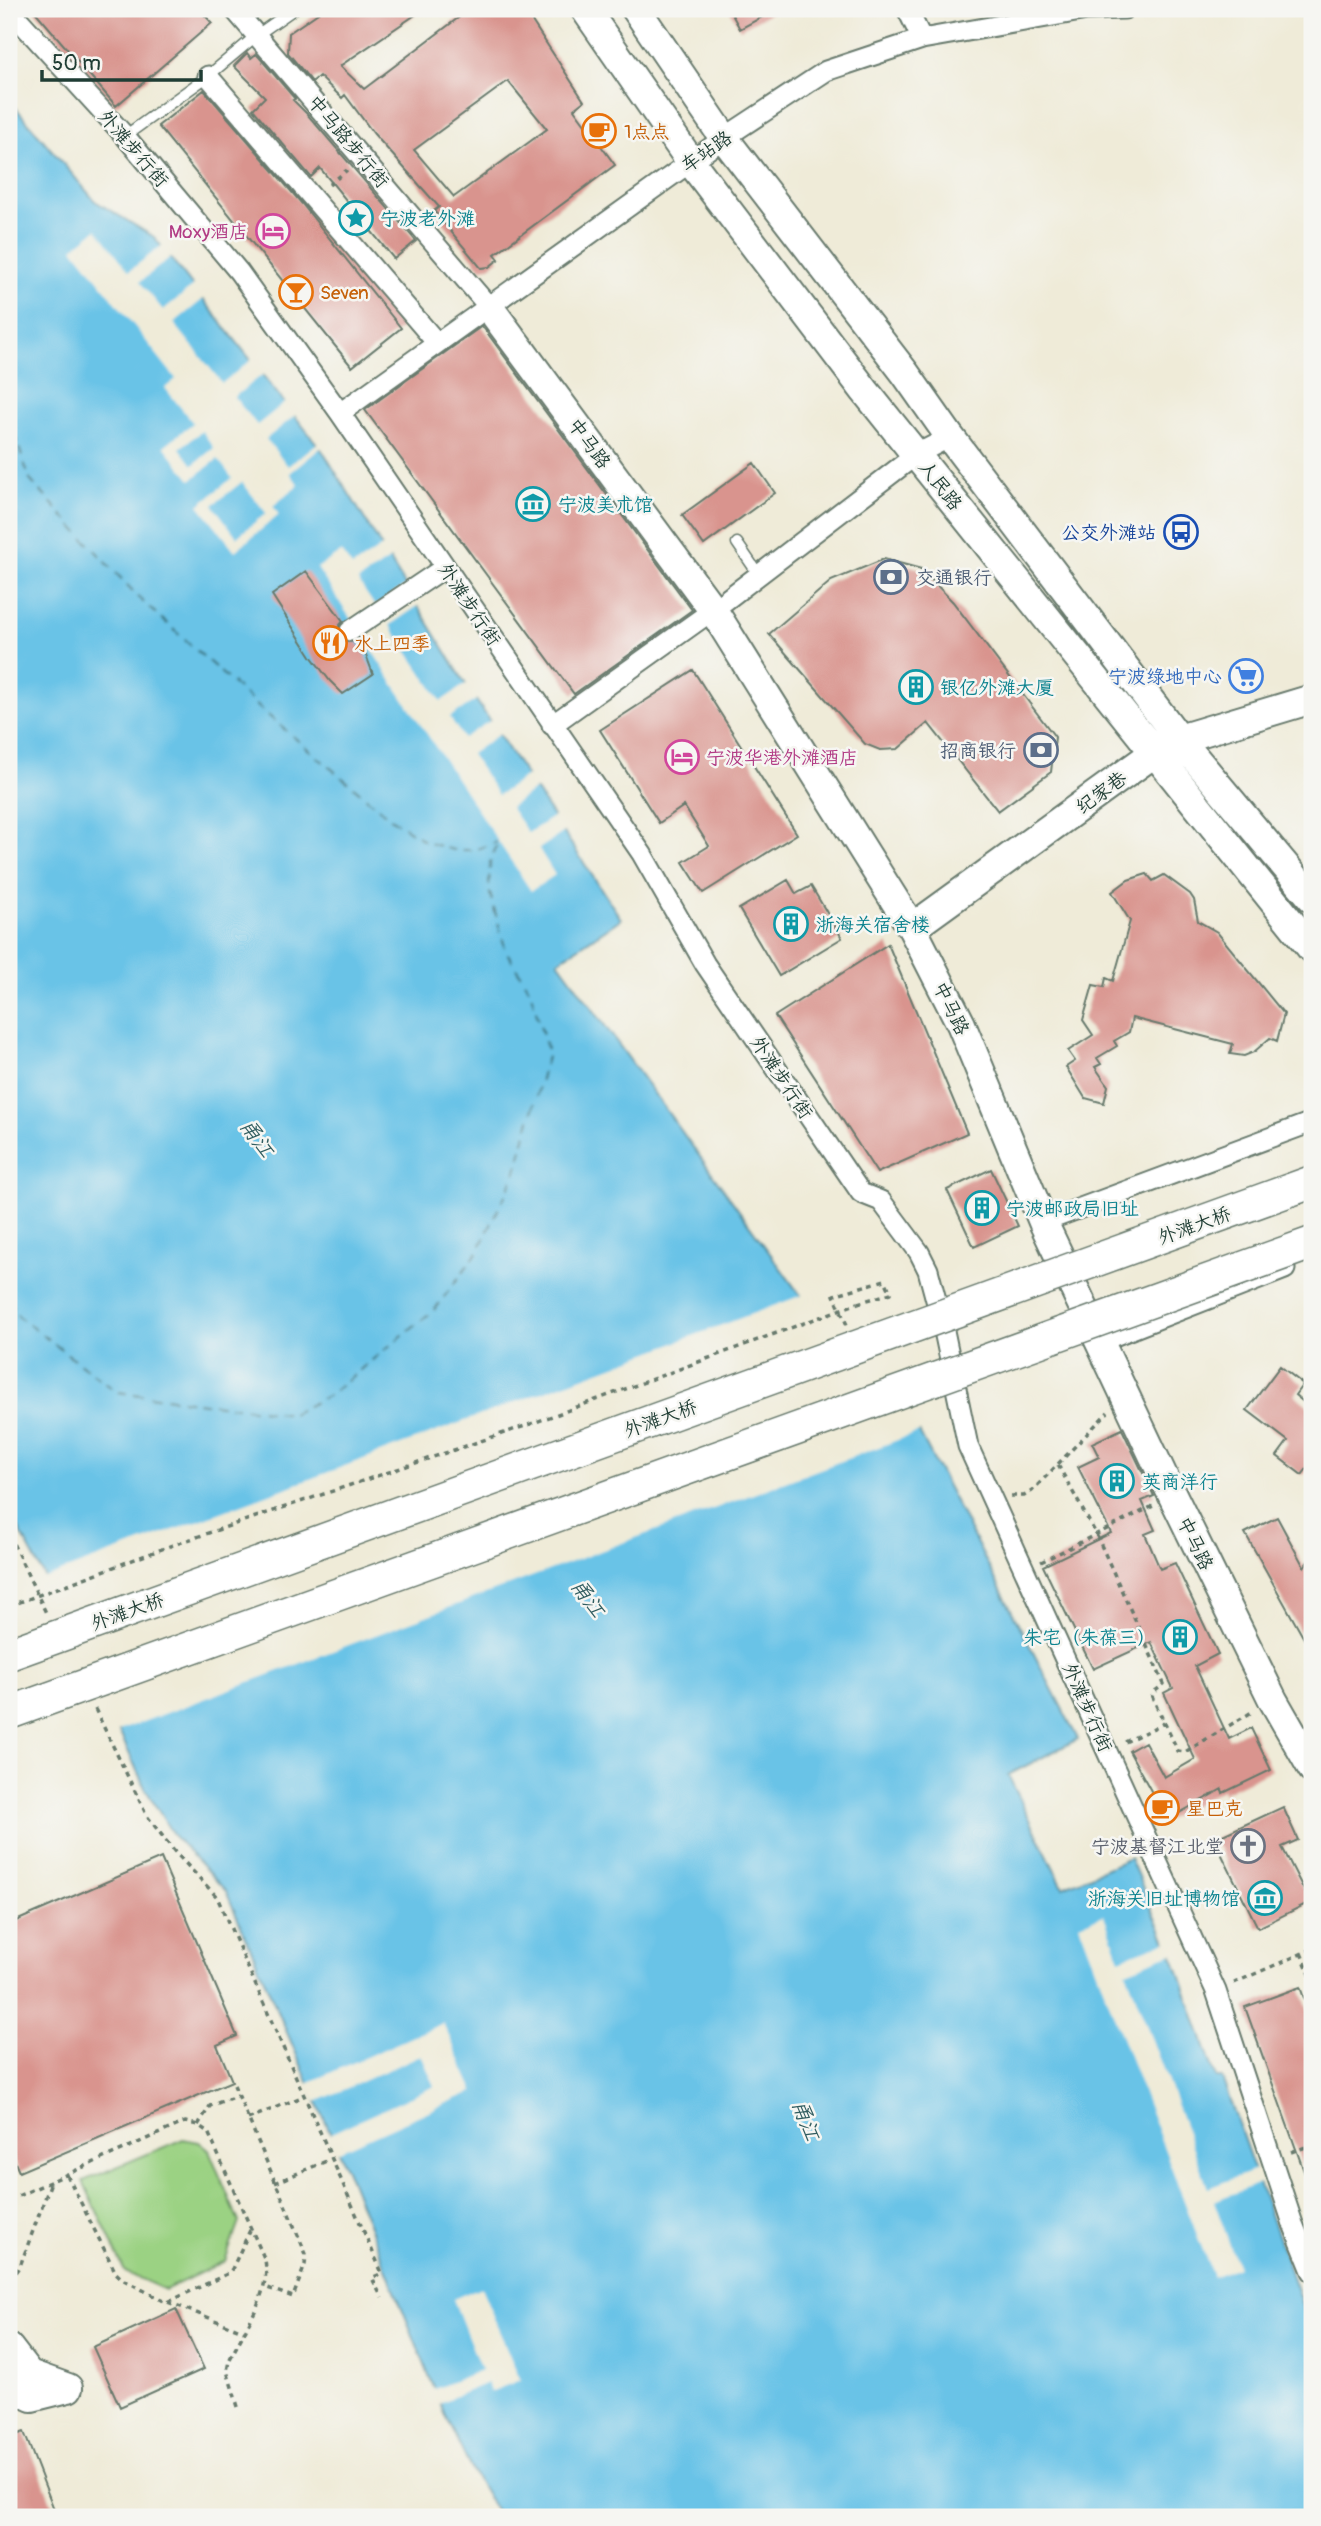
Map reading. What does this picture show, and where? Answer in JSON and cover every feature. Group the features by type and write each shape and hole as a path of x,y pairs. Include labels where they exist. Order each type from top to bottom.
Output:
{"main road":[{"name":"人民路","path":"585,9 691,162 865,391 1312,949"},
{"name":"人民路","path":"636,9 724,138 905,373 1179,739 1312,898"},
{"name":"中马路","path":"489,307 713,610 912,928 961,1024 1043,1222 1273,1700 1312,1768"},
{"name":"纪家巷","path":"912,928 1154,753 1179,739 1312,699"},
{"name":"外滩大桥","path":"9,1654 1312,1181"},
{"path":"9,1713 1312,1242"},
{"path":"9,2348 29,2374 68,2388 32,2397 9,2386"}],"street":[{"name":"外滩步行街","path":"9,9 125,136 239,272 340,413 642,854 705,964 861,1193 881,1201 919,1252 928,1270 943,1326 968,1446 1216,1991 1293,2224 1312,2271"},
{"name":"中马路步行街","path":"234,9 489,307"},
{"path":"907,9 922,38"},
{"name":"车站路","path":"340,413 724,138 826,71 922,38 1086,9 1124,9"},
{"path":"208,76 438,343"},
{"path":"552,725 713,610 917,454 950,436"},
{"path":"350,631 444,568"},
{"path":"1043,1222 1312,1122"},
{"path":"1101,1342 1312,1258"}],"lane":[{"path":"125,136 294,9"},
{"path":"737,543 759,575"}],"path":[{"path":"313,198 362,158"},
{"path":"9,1606 170,1546 528,1425 858,1303"},
{"path":"991,1496 1024,1496 1032,1492 1125,1394"},
{"path":"1058,1465 1096,1534 1164,1684 1152,1697 1178,1751 1185,1752 1273,1700"},
{"path":"1026,1570 1174,1496"},
{"path":"9,1535 51,1624"},
{"path":"89,1698 147,1816 174,1851 217,1897 382,2273 372,2278 382,2298"},
{"path":"1108,1750 1164,1723"},
{"path":"1216,1991 1312,1949"},
{"path":"1301,1953 1312,1979"},
{"path":"234,2085 306,2254 305,2265 293,2297 265,2287"},
{"path":"198,2125 210,2106 237,2095"},
{"path":"248,2119 304,2096"},
{"path":"9,2200 185,2122 198,2125 208,2132 265,2260 268,2274 265,2287 229,2361 227,2371 239,2410"},
{"path":"275,2183 332,2159"},
{"path":"67,2175 116,2273 168,2302 243,2332"},
{"path":"9,2280 20,2266 51,2182"},
{"path":"168,2302 233,2269 251,2228"}],"green space":[{"path":"183,2139 199,2142 209,2150 239,2222 225,2261 165,2290 125,2272 83,2181"}],"water":[{"name":"甬江","path":"9,100 95,201 154,237 324,453 470,691 621,919 558,961 798,1292 916,1426 1078,1739 1008,1775 1063,1887 1130,1858 1179,1971 1216,2078 1222,2078 1312,2333 1312,2517 499,2517 472,2471 445,2415 351,2181 226,1891 173,1835 145,1788 76,1637 9,1510"}],"pier":[{"path":"97,229 129,271 164,244 173,255 140,282 163,310 196,284 206,297 174,323 222,383 254,358 265,373 234,397 257,425 287,401 297,414 266,439 288,466 319,442 323,446 290,473 299,485 273,506 279,515 235,551 199,505 232,478 218,459 191,480 164,446 193,423 165,388 176,379 73,248","holes":["202,431 214,448 193,465 180,448","242,482 266,513 237,537 213,505"]},
{"path":"385,545 392,558 358,581 375,606 408,584 421,604 390,625 441,701 469,682 479,698 450,717 463,738 493,719 502,732 471,754 498,795 530,774 538,787 510,807 528,833 556,815 567,830 539,849 555,875 531,891 317,568 341,552 352,567"},
{"path":"805,1294 918,1423 922,1431 116,1732 42,1579"},
{"path":"1104,1915 1120,1959 1170,1940 1175,1952 1126,1971 1208,2188 1258,2169 1263,2182 1214,2201 1238,2267 1213,2277 1079,1924"},
{"path":"443,2023 474,2091 337,2152 329,2134 435,2086 421,2055 316,2102 307,2083"},
{"path":"481,2287 520,2380 490,2392 487,2383 437,2404 432,2390 481,2370 453,2299"}],"building":[{"path":"33,9 199,9 212,23 116,106"},
{"path":"324,9 424,9 340,66 364,89 470,9 524,9 584,101 574,109 615,165 495,254 499,259 489,267 481,268 434,211 439,207 374,134 345,95 342,98 319,76 312,82 288,53 289,33","holes":["508,81 547,129 454,197 414,150"]},
{"path":"729,9 777,9 740,29"},
{"path":"247,53 251,58 256,54 259,57 416,241 394,259 320,168 311,177 253,109 265,97 234,66"},
{"path":"204,90 302,204 401,328 352,367 158,126"},
{"name":"宁波美术馆","path":"482,326 692,610 574,694 365,410"},
{"path":"754,463 775,493 704,545 682,515"},
{"name":"银亿外滩大厦","path":"884,559 921,569 953,602 1055,737 1051,772 998,811 928,723 898,749 880,750 865,744 769,634 831,581"},
{"name":"水上四季","path":"306,571 343,621 339,626 340,637 345,642 357,641 373,674 343,694 311,656 272,595"},
{"name":"宁波华港外滩酒店","path":"693,670 797,834 703,893 683,862 709,846 684,806 659,823 600,730"},
{"path":"1147,874 1153,881 1164,875 1190,894 1194,900 1198,921 1217,932 1284,1014 1277,1041 1270,1038 1254,1052 1244,1056 1230,1054 1233,1044 1132,1018 1129,1032 1114,1041 1117,1046 1097,1058 1101,1064 1095,1067 1108,1086 1104,1103 1085,1098 1066,1067 1075,1061 1068,1051 1093,1035 1083,1020 1093,985 1104,987 1106,978 1113,981 1130,921 1112,892 1128,880"},
{"name":"浙海关宿舍楼","path":"788,880 796,894 811,886 842,938 779,976 739,909"},
{"path":"888,944 967,1133 877,1173 775,1016"},
{"name":"宁波邮政局旧址","path":"991,1169 1018,1226 974,1247 947,1190"},
{"path":"1280,1366 1303,1384 1295,1395 1312,1409 1312,1462 1302,1475 1277,1456 1288,1441 1247,1410"},
{"path":"1122,1429 1154,1496 1142,1501 1155,1530 1145,1534 1160,1569 1175,1563 1218,1654 1195,1666 1229,1739 1251,1728 1271,1770 1223,1793 1222,1789 1167,1820 1129,1751 1145,1742 1164,1777 1195,1759 1164,1693 1173,1688 1151,1642 1093,1669 1043,1566 1111,1533 1078,1467 1099,1457 1092,1443"},
{"path":"1277,1517 1304,1567 1312,1556 1312,1653 1245,1533"},
{"path":"1283,1807 1298,1840 1282,1847 1310,1902 1258,1928 1214,1839"},
{"path":"161,1858 237,2036 217,2045 232,2081 19,2172 9,2148 9,1924"},
{"path":"1300,1987 1312,2020 1312,2188 1245,2007"},
{"path":"176,2309 204,2369 120,2407 93,2347"},
{"path":"24,2432 57,2517 9,2517 9,2438"}],"ferry route":[{"path":"9,418 30,480 140,599 264,712 389,817 426,842 453,850 474,850 497,842"},
{"path":"9,1300 19,1317 117,1392 292,1414 329,1395 435,1309 477,1253 515,1175 548,1053 530,990 506,951 489,890 490,862 498,842"}],"place":[{"name":"1点点","path":"599,131"},
{"name":"宁波老外滩","path":"356,218"},
{"name":"Moxy酒店","path":"273,231"},
{"name":"Seven","path":"296,292"},
{"name":"宁波美术馆","path":"533,504"},
{"name":"公交外滩站","path":"1181,532"},
{"name":"交通银行","path":"891,577"},
{"name":"水上四季","path":"330,643"},
{"name":"宁波绿地中心","path":"1246,676"},
{"name":"银亿外滩大厦","path":"916,687"},
{"name":"招商银行","path":"1041,750"},
{"name":"宁波华港外滩酒店","path":"682,757"},
{"name":"浙海关宿舍楼","path":"791,924"},
{"name":"宁波邮政局旧址","path":"982,1208"},
{"name":"英商洋行","path":"1117,1481"},
{"name":"朱宅（朱葆三）","path":"1180,1637"},
{"name":"星巴克","path":"1162,1808"},
{"name":"宁波基督江北堂","path":"1248,1846"},
{"name":"浙海关旧址博物馆","path":"1265,1898"}]}
